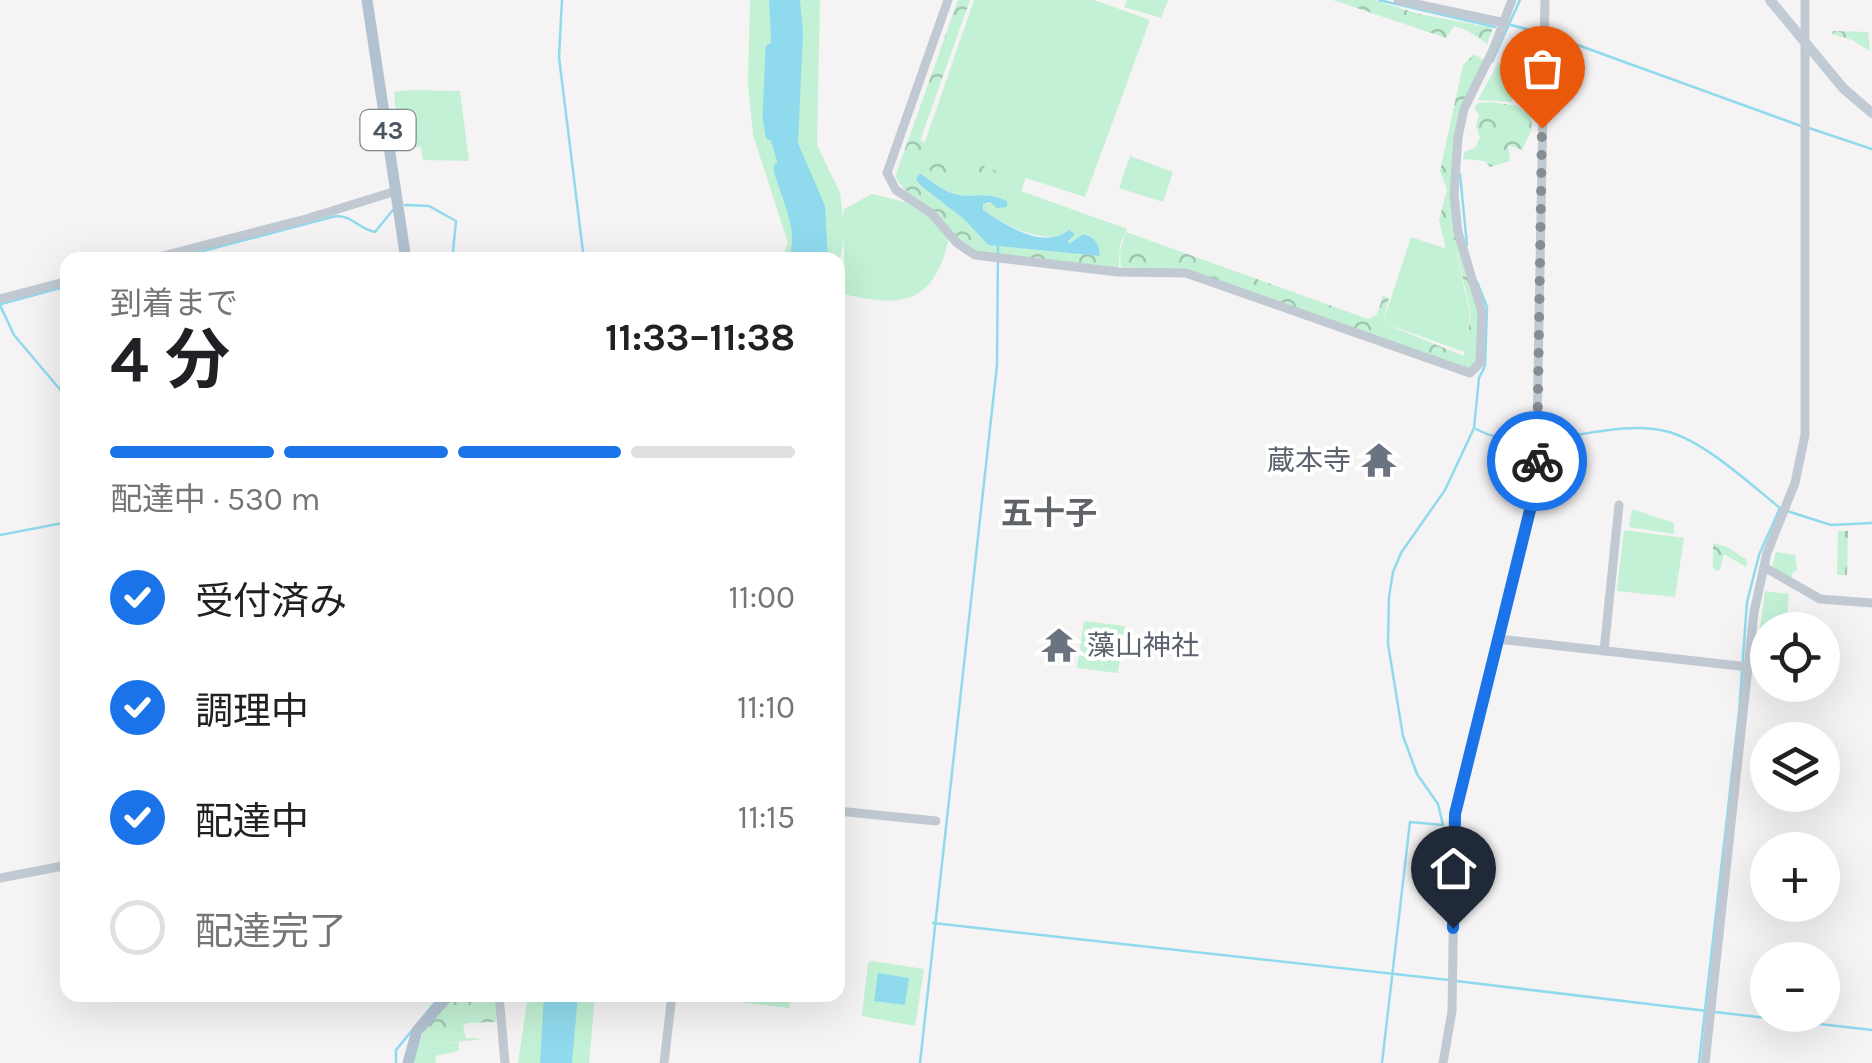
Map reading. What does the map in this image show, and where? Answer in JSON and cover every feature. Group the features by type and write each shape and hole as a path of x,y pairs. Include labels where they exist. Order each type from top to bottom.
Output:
{"main road":[{"name":"43","path":"367,0 405,252"},
{"path":"1770,0 1843,88 1872,113"},
{"path":"408,1063 417,1031 444,1002"}],"street":[{"path":"948,0 887,173 896,190 931,212 956,243 987,259 1118,272 1186,273 1470,374 1480,364 1482,312 1458,232 1454,195 1458,137 1464,108 1512,0"},
{"path":"1398,0 1505,22"},
{"path":"1442,1063 1452,1011 1455,814 1536,475 1544,0"},
{"path":"1705,1063 1749,668 1764,568 1796,483 1804,435 1804,0"},
{"path":"178,252 396,191"},
{"path":"1,298 60,283"},
{"path":"1604,651 1619,504"},
{"path":"1764,568 1820,598 1872,603"},
{"path":"1498,639 1749,668"},
{"path":"845,812 936,821"},
{"path":"0,878 60,867"},
{"path":"499,1002 505,1063"},
{"path":"664,1063 671,1002"}],"green space":[{"path":"750,0 820,0 817,145 840,193 843,218 844,209 872,194 913,204 950,234 944,257 926,287 901,300 845,294 844,238 841,252 784,252 788,243 753,135 748,85"},
{"path":"958,0 970,0 920,141 999,172 981,188 956,174 950,183 920,164 913,167 909,177 960,214 988,245 1107,256 1119,266 1117,270 977,252 955,241 933,213 895,177"},
{"path":"974,0 1094,0 1150,20 1085,197 1026,178 1021,191 1127,229 1120,245 1119,266 1100,256 1097,244 1083,234 1069,244 1060,237 1019,230 983,210 983,204 1006,201 956,194 921,173 916,179 920,185 908,177 920,141 925,142"},
{"path":"1127,0 1168,0 1161,18 1124,7"},
{"path":"1333,0 1374,0 1419,14 1493,28 1487,44 1454,26 1446,38"},
{"path":"1868,32 1870,51 1832,34"},
{"path":"1474,54 1484,60 1463,111 1457,148 1458,232 1481,314 1475,371 1187,270 1121,267 1120,251 1126,232 1368,319 1377,315 1383,296 1389,298 1383,323 1464,356 1471,313 1457,254 1446,249 1439,220 1447,189 1440,171 1463,65"},
{"path":"1498,63 1514,69 1512,102 1478,100"},
{"path":"460,91 469,161 423,160 421,147 399,146 394,92"},
{"path":"1491,102 1518,106 1531,116 1532,129 1522,150 1508,145 1510,161 1490,167 1485,161 1463,159 1464,152 1475,148 1480,137 1476,126 1479,115 1474,107"},
{"path":"1130,156 1173,172 1163,202 1119,188"},
{"path":"1411,237 1456,252 1470,313 1465,352 1383,323"},
{"path":"1632,509 1674,523 1674,534 1629,527"},
{"path":"1624,530 1684,538 1675,597 1617,591"},
{"path":"1838,531 1848,531 1847,575 1837,575"},
{"path":"1713,543 1747,560 1746,567 1724,554 1720,570 1716,571"},
{"path":"1776,552 1795,555 1797,570 1792,579 1772,567"},
{"path":"1765,591 1789,594 1788,612 1762,612"},
{"path":"1084,621 1125,626 1118,673 1077,668"},
{"path":"868,963 924,969 915,1026 862,1016"},
{"path":"447,1002 496,1002 496,1022 463,1026 466,1038 484,1039 444,1043 447,1028 426,1026"},
{"path":"527,1002 594,1002 589,1063 518,1063"},
{"path":"738,1002 789,1002 789,1008"},
{"path":"426,1026 447,1028 445,1043 459,1042 459,1051 435,1056 436,1063 412,1063"}],"water":[{"path":"769,0 800,0 803,33 798,143 825,206 828,252 797,252 798,230 768,131"},
{"path":"920,173 956,194 1007,201 1007,207 983,204 983,210 1024,233 1048,238 1069,230 1075,234 1069,244 1083,234 1097,244 1100,256 988,245 964,219 920,185 916,179"},
{"path":"878,973 909,978 905,1005 874,1001"},
{"path":"544,1002 577,1002 572,1063 540,1063"}],"waterway":[{"path":"562,0 559,57 583,252"},
{"path":"1379,0 1495,27"},
{"path":"1492,62 1520,0"},
{"path":"1511,25 1542,33"},
{"path":"1550,35 1801,126"},
{"path":"771,49 771,135"},
{"path":"1809,128 1872,149"},
{"path":"779,168 796,226 796,252"},
{"path":"1460,174 1467,245"},
{"path":"405,205 429,206 456,221 454,252"},
{"path":"199,252 336,216 375,232 393,210"},
{"path":"920,1063 997,365 998,244"},
{"path":"1382,1063 1410,822 1443,825 1438,804 1417,774 1403,736 1388,644 1389,597 1401,553 1445,490 1474,428 1479,378 1485,366 1487,307 1477,282"},
{"path":"1,304 60,288"},
{"path":"0,305 14,335 60,390"},
{"path":"1476,429 1521,440 1617,429 1665,431 1710,453 1780,508"},
{"path":"1699,1063 1739,712 1747,602 1759,555 1780,508"},
{"path":"1787,511 1831,525 1872,523"},
{"path":"0,535 60,524"},
{"path":"933,923 1449,980"},
{"path":"1456,981 1707,1011"},
{"path":"396,1063 396,1050 435,1002"},
{"path":"1715,1012 1872,1030"}],"way so far":[{"path":"1537,461 1542,128"}],"place":[{"name":"蔵本寺","path":"1379,460"},
{"name":"藻山神社","path":"1059,645"}],"district":[{"name":"五十子","path":"1049,513"}],"route":[{"path":"1453,928 1455,814 1534,494 1537,461"}]}
